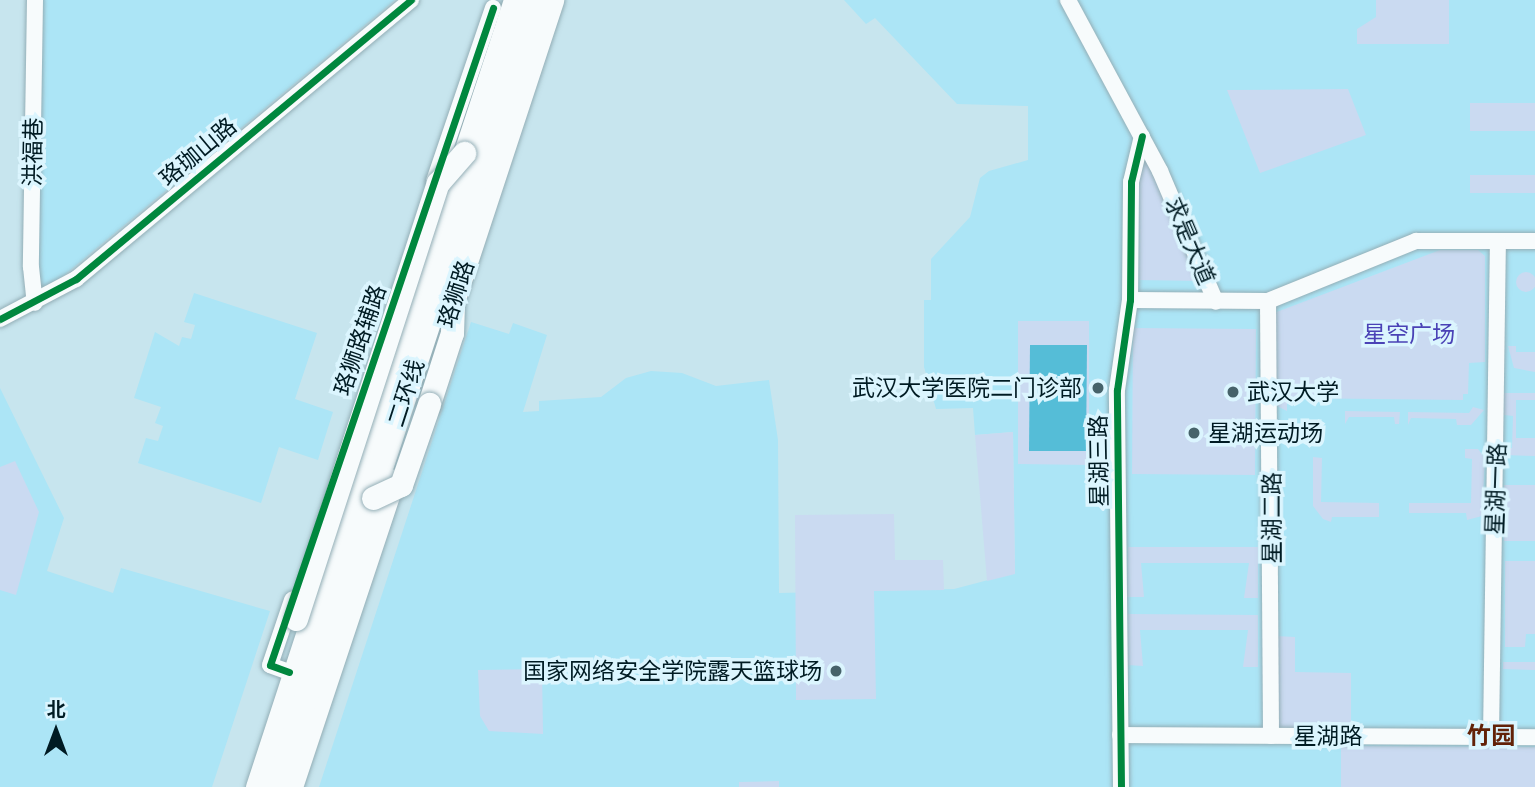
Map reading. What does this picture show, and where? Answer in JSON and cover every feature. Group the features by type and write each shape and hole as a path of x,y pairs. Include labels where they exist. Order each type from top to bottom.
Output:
{"highway":[{"name":"二环线","path":"257,787 515,0"},
{"name":"二环线","path":"276,787 535,0"},
{"path":"289,672 296,619 438,183 464,153"},
{"path":"373,498 401,485 452,333 453,305"}],"main road":[{"name":"珞狮路","path":"292,787 553,0"},
{"name":"珞狮路","path":"250,787 289,672 498,7"}],"street":[{"name":"洪福巷","path":"35,0 31,267 35,303"},
{"name":"珞珈山路","path":"0,319 35,303 76,279 411,0"},
{"name":"求是大道","path":"1068,0 1142,136 1216,302 1268,301 1416,241 1535,241"},
{"name":"星湖三路","path":"1121,787 1117,390 1130,300 1131,182 1142,136"},
{"name":"星湖一路","path":"1491,737 1498,241"},
{"path":"1130,300 1216,302"},
{"name":"星湖二路","path":"1268,301 1271,736"},
{"name":"星湖路","path":"1120,735 1535,737"}],"shaded area":[{"path":"43,0 395,0 44,292 38,274"},
{"name":"武汉大学","path":"844,0 1535,0 1535,787 319,787 471,322 509,334 513,323 547,335 523,412 539,411 539,401 601,397 626,378 651,371 682,373 716,386 769,380 778,440 779,593 954,589 1015,573 1013,432 975,435 973,408 936,409 924,367 924,300 931,300 931,259 970,217 980,178 989,171 1028,160 1028,106 957,104 875,18 866,24"},
{"path":"194,293 317,333 295,399 333,412 318,460 279,447 261,503 138,463 146,438 158,441 163,426 155,423 161,407 134,398 155,332 179,346 182,337 191,339 195,325 184,322"},
{"path":"1030,345 1087,345 1086,451 1029,451"},
{"path":"0,388 64,518 47,571 113,593 121,568 270,611 212,787 0,787"}],"green space":[{"path":"1376,0 1449,0 1449,44 1357,44 1357,29 1376,17"},
{"path":"1348,89 1366,135 1260,173 1227,90"},
{"path":"1470,103 1535,103 1535,131 1470,131"},
{"path":"1143,148 1203,281 1136,280 1136,183"},
{"path":"1470,175 1535,175 1535,193 1470,193"},
{"name":"星空广场","path":"1440,250 1478,250 1485,256 1485,362 1469,363 1468,394 1463,394 1463,400 1287,398 1287,411 1277,406 1274,313"},
{"path":"1526,272 1533,275 1536,282 1533,289 1526,292 1519,289 1516,282 1519,275"},
{"path":"1018,321 1089,321 1089,465 1018,464"},
{"name":"星湖运动场","path":"1133,328 1256,329 1255,475 1132,474"},
{"path":"1508,346 1516,346 1516,352 1535,352 1535,372 1514,368"},
{"path":"1504,393 1535,393 1535,400 1516,400 1516,438 1535,438 1535,456 1504,455 1504,448 1512,448 1513,416 1504,415"},
{"path":"1473,407 1484,410 1471,425 1457,425 1456,419 1411,418 1408,425 1408,412 1469,413"},
{"path":"1345,411 1400,412 1399,424 1395,424 1394,417 1349,417 1345,424"},
{"path":"1013,432 1015,574 987,581 975,435"},
{"path":"1465,449 1478,449 1485,458 1482,516 1467,520 1466,513 1409,513 1409,503 1471,503 1472,459 1465,458"},
{"path":"1313,457 1322,458 1321,502 1379,503 1379,517 1332,517 1331,522 1323,519 1313,506"},
{"path":"15,461 39,512 16,595 0,590 0,467"},
{"path":"1504,485 1535,485 1535,541 1504,541"},
{"path":"894,514 895,560 943,560 944,590 874,591 876,699 796,700 795,515"},
{"path":"1128,547 1258,547 1258,598 1244,598 1249,563 1141,563 1144,597 1127,597"},
{"path":"1505,561 1535,561 1535,634 1526,634 1525,647 1505,647"},
{"path":"1128,614 1258,615 1258,667 1243,667 1248,630 1140,630 1143,666 1127,665"},
{"path":"1276,636 1295,637 1295,672 1351,673 1351,728 1275,728"},
{"path":"1503,662 1535,662 1535,670 1503,669"},
{"path":"542,669 543,734 489,731 480,716 478,670"},
{"path":"1341,746 1535,747 1535,787 1341,787"},
{"path":"779,781 779,787 739,787 739,782"}],"cycle path":[{"path":"0,319 76,279 411,0"},
{"name":"珞狮路辅路","path":"289,672 270,665 493,8"},
{"path":"1121,787 1117,390 1130,300 1131,182 1142,136"}],"place":[{"name":"武汉大学医院二门诊部","path":"1098,388"},
{"name":"武汉大学","path":"1233,392"},
{"name":"星湖运动场","path":"1194,433"},
{"name":"国家网络安全学院露天篮球场","path":"836,671"}],"district":[{"name":"竹园","path":"1491,736"}]}
